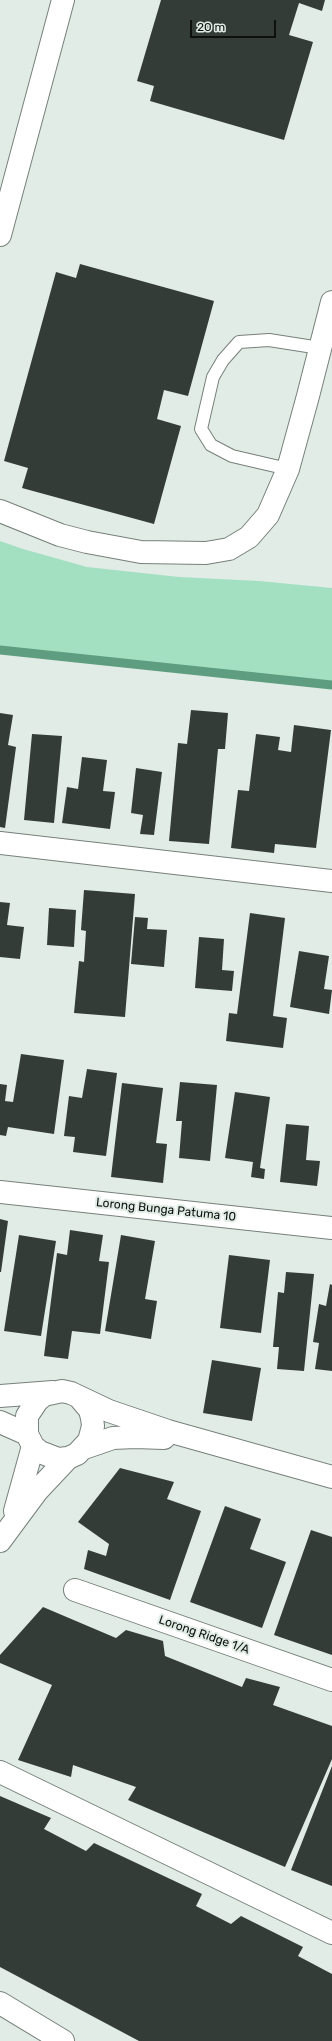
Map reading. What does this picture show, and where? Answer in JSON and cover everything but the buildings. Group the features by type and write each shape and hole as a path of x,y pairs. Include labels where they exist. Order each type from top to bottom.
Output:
{"street":[{"path":"0,235 63,0"},
{"path":"0,511 33,525 87,542 141,552 206,553 229,549 249,537 268,515 288,469 332,302"},
{"path":"0,843 332,881"},
{"name":"Lorong Bunga Patuma 10","path":"0,1192 332,1228"},
{"path":"0,1396 53,1392 71,1393 116,1414 207,1444 332,1477"},
{"path":"4,1535 20,1495 30,1440 28,1416 31,1408 44,1395 53,1392"},
{"path":"4,1535 37,1491 76,1453 92,1434 92,1418 88,1406 79,1397"},
{"path":"0,1422 30,1440 48,1457 58,1459 113,1438 166,1438 207,1444"},
{"name":"Lorong Ridge 1/A","path":"75,1590 332,1680"},
{"path":"0,1772 332,1933"},
{"path":"0,2003 63,2041"}],"lane":[{"path":"288,469 232,456 211,445 201,429 213,377 224,360 239,342 268,340 320,348"}],"green space":[{"path":"0,541 87,567 179,577 259,581 332,588 332,685 0,650"}],"waterway":[{"path":"0,650 332,685"}]}
